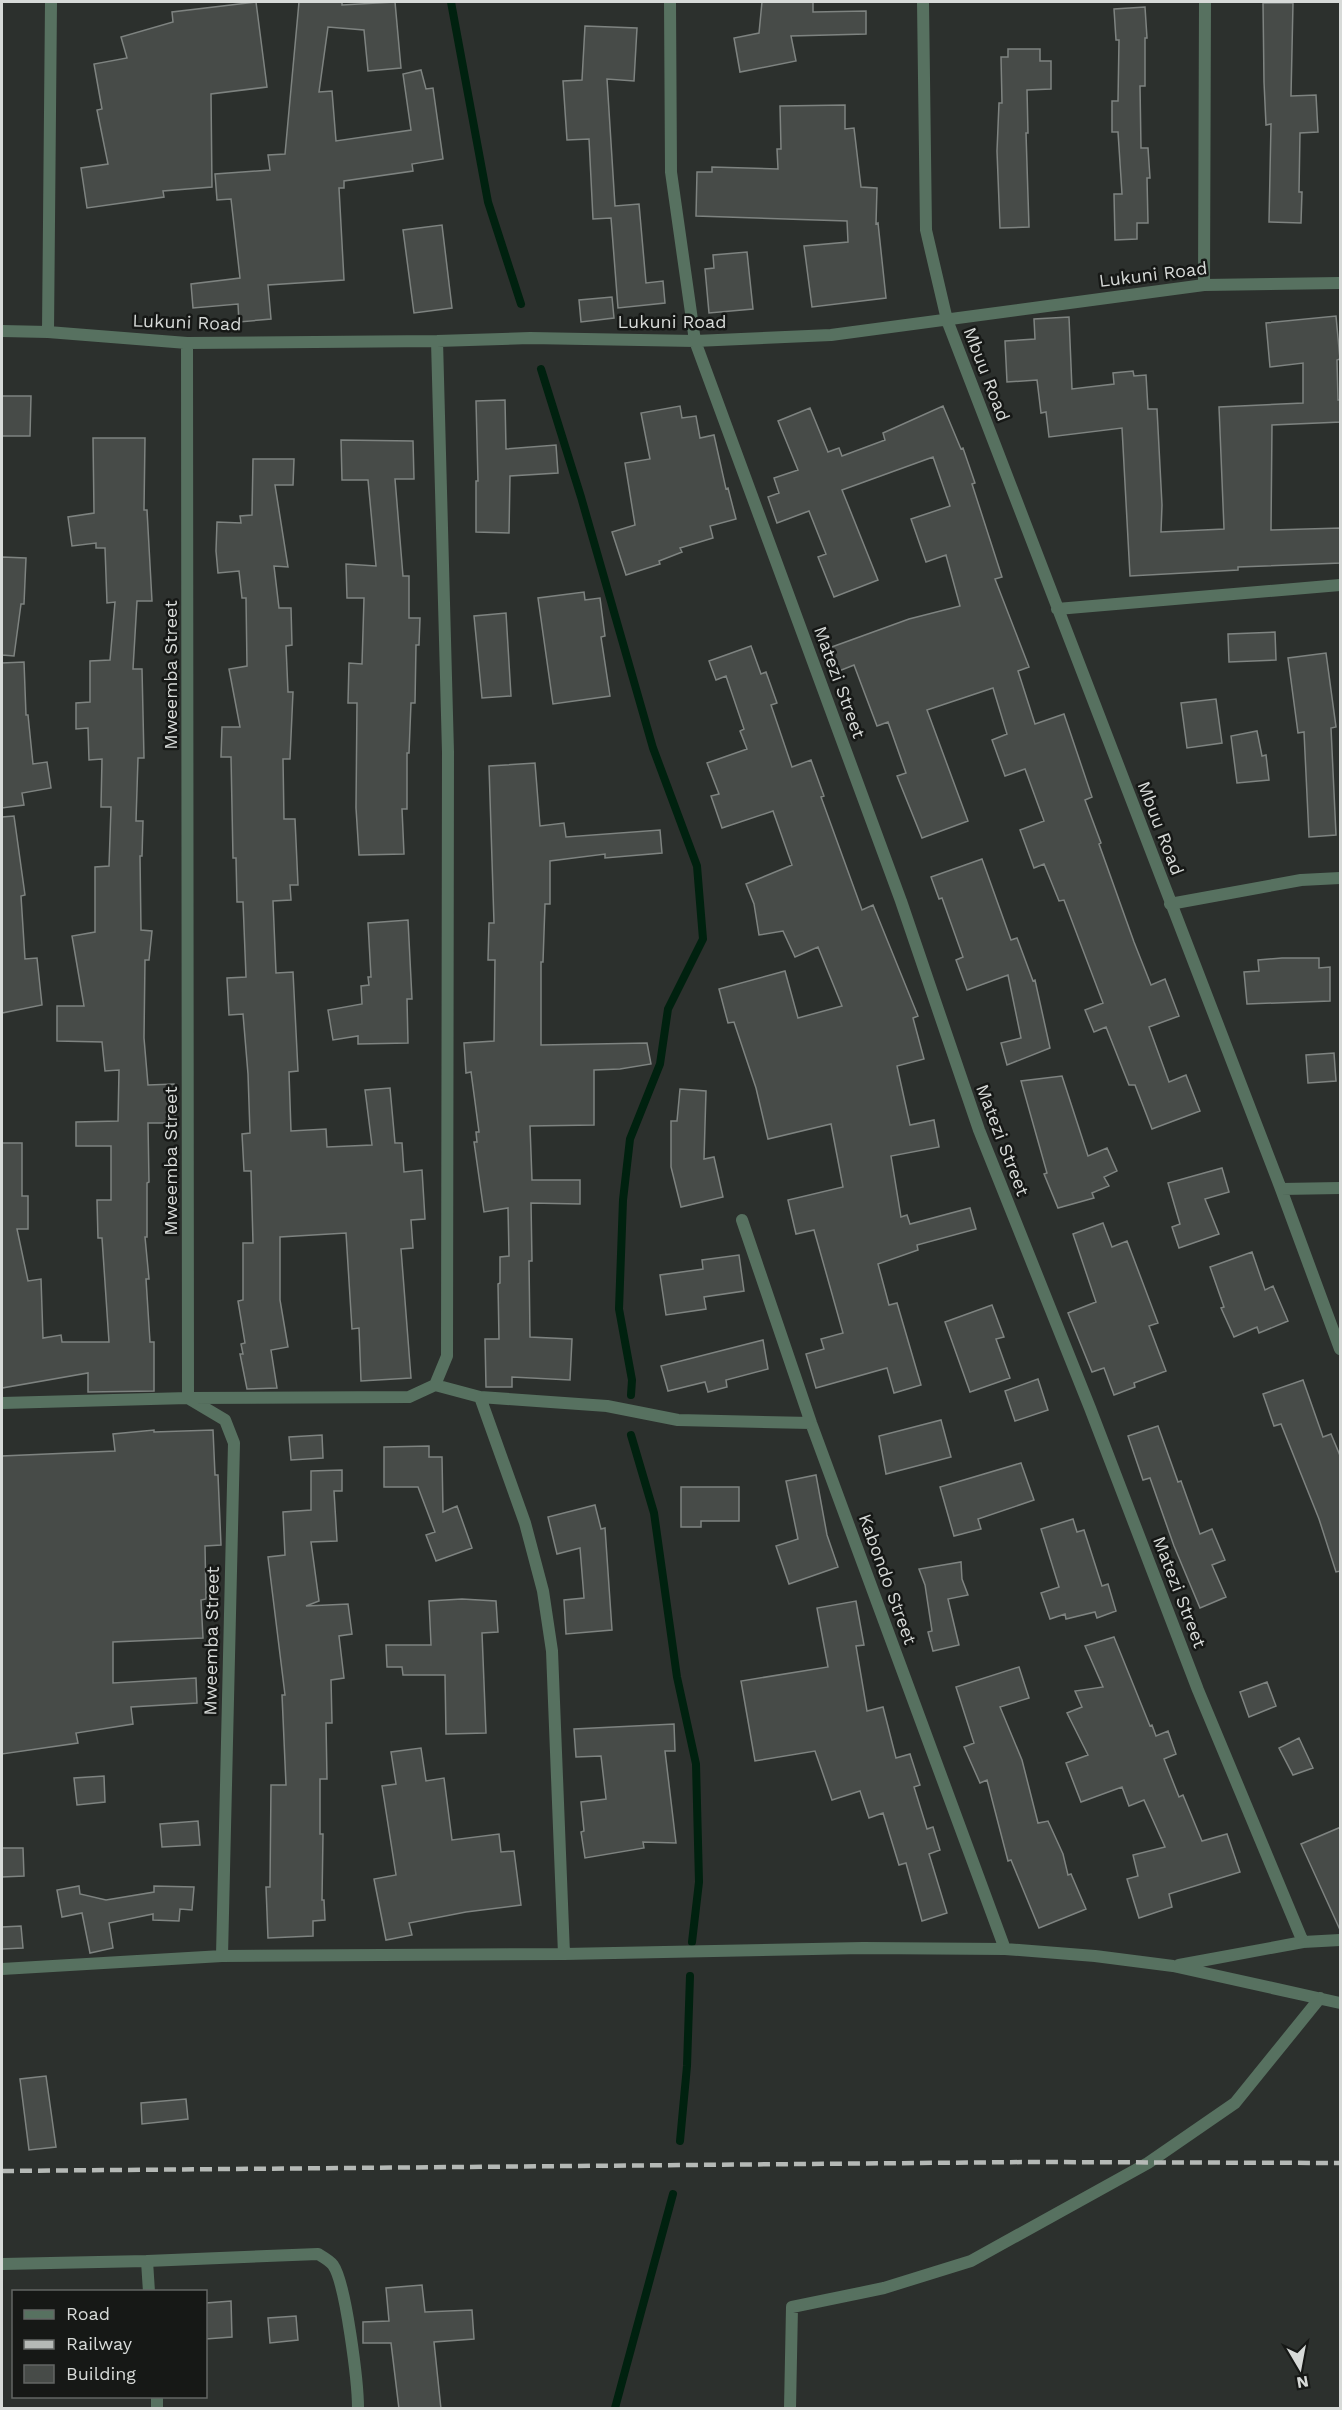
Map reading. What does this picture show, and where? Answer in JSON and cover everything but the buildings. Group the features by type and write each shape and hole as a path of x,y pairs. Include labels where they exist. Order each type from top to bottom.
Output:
{"street":[{"path":"48,332 51,2"},
{"name":"Matezi Street","path":"670,2 671,172 696,341 901,901 979,1130 1090,1408 1198,1690 1303,1942"},
{"name":"Mbuu Road","path":"923,2 926,230 947,320 1341,1349"},
{"path":"1204,285 1205,2"},
{"name":"Lukuni Road","path":"2,331 48,332 187,343 436,342 530,338 696,341 831,335 1204,285 1341,283"},
{"path":"435,1385 447,1356 448,1074 448,753 436,342"},
{"name":"Mweemba Street","path":"187,343 188,1398 225,1420 234,1443 222,1956"},
{"path":"1057,609 1341,585"},
{"path":"1170,904 1301,880 1341,878"},
{"path":"1281,1189 1341,1188"},
{"name":"Kabondo Street","path":"742,1220 811,1423 1005,1949"},
{"path":"2,1403 188,1398 409,1397 435,1385 480,1397 607,1406 678,1419 811,1423"},
{"path":"480,1397 525,1523 543,1590 552,1651 564,1954"},
{"path":"1173,1966 1303,1942 1341,1940"},
{"path":"2,1969 222,1956 405,1953 564,1954 863,1948 1005,1949 1095,1956 1173,1966 1341,2003"},
{"path":"790,2409 792,2307 884,2288 971,2260 1148,2163 1235,2103 1320,1998"},
{"path":"2,2264 318,2254 333,2265 341,2283 358,2387 358,2409"},
{"path":"147,2261 150,2290"}],"waterway":[{"path":"451,2 488,202 521,304"},
{"path":"541,369 581,497 653,748 697,866 703,939 668,1009 660,1064 630,1139 623,1200 619,1309 632,1380 631,1395"},
{"path":"631,1435 654,1513 677,1677 696,1764 699,1882 692,1942"},
{"path":"680,2141 687,2066 690,1976"},
{"path":"615,2408 673,2194"}],"railway":[{"path":"2,2171 1032,2162 1340,2163"}]}
